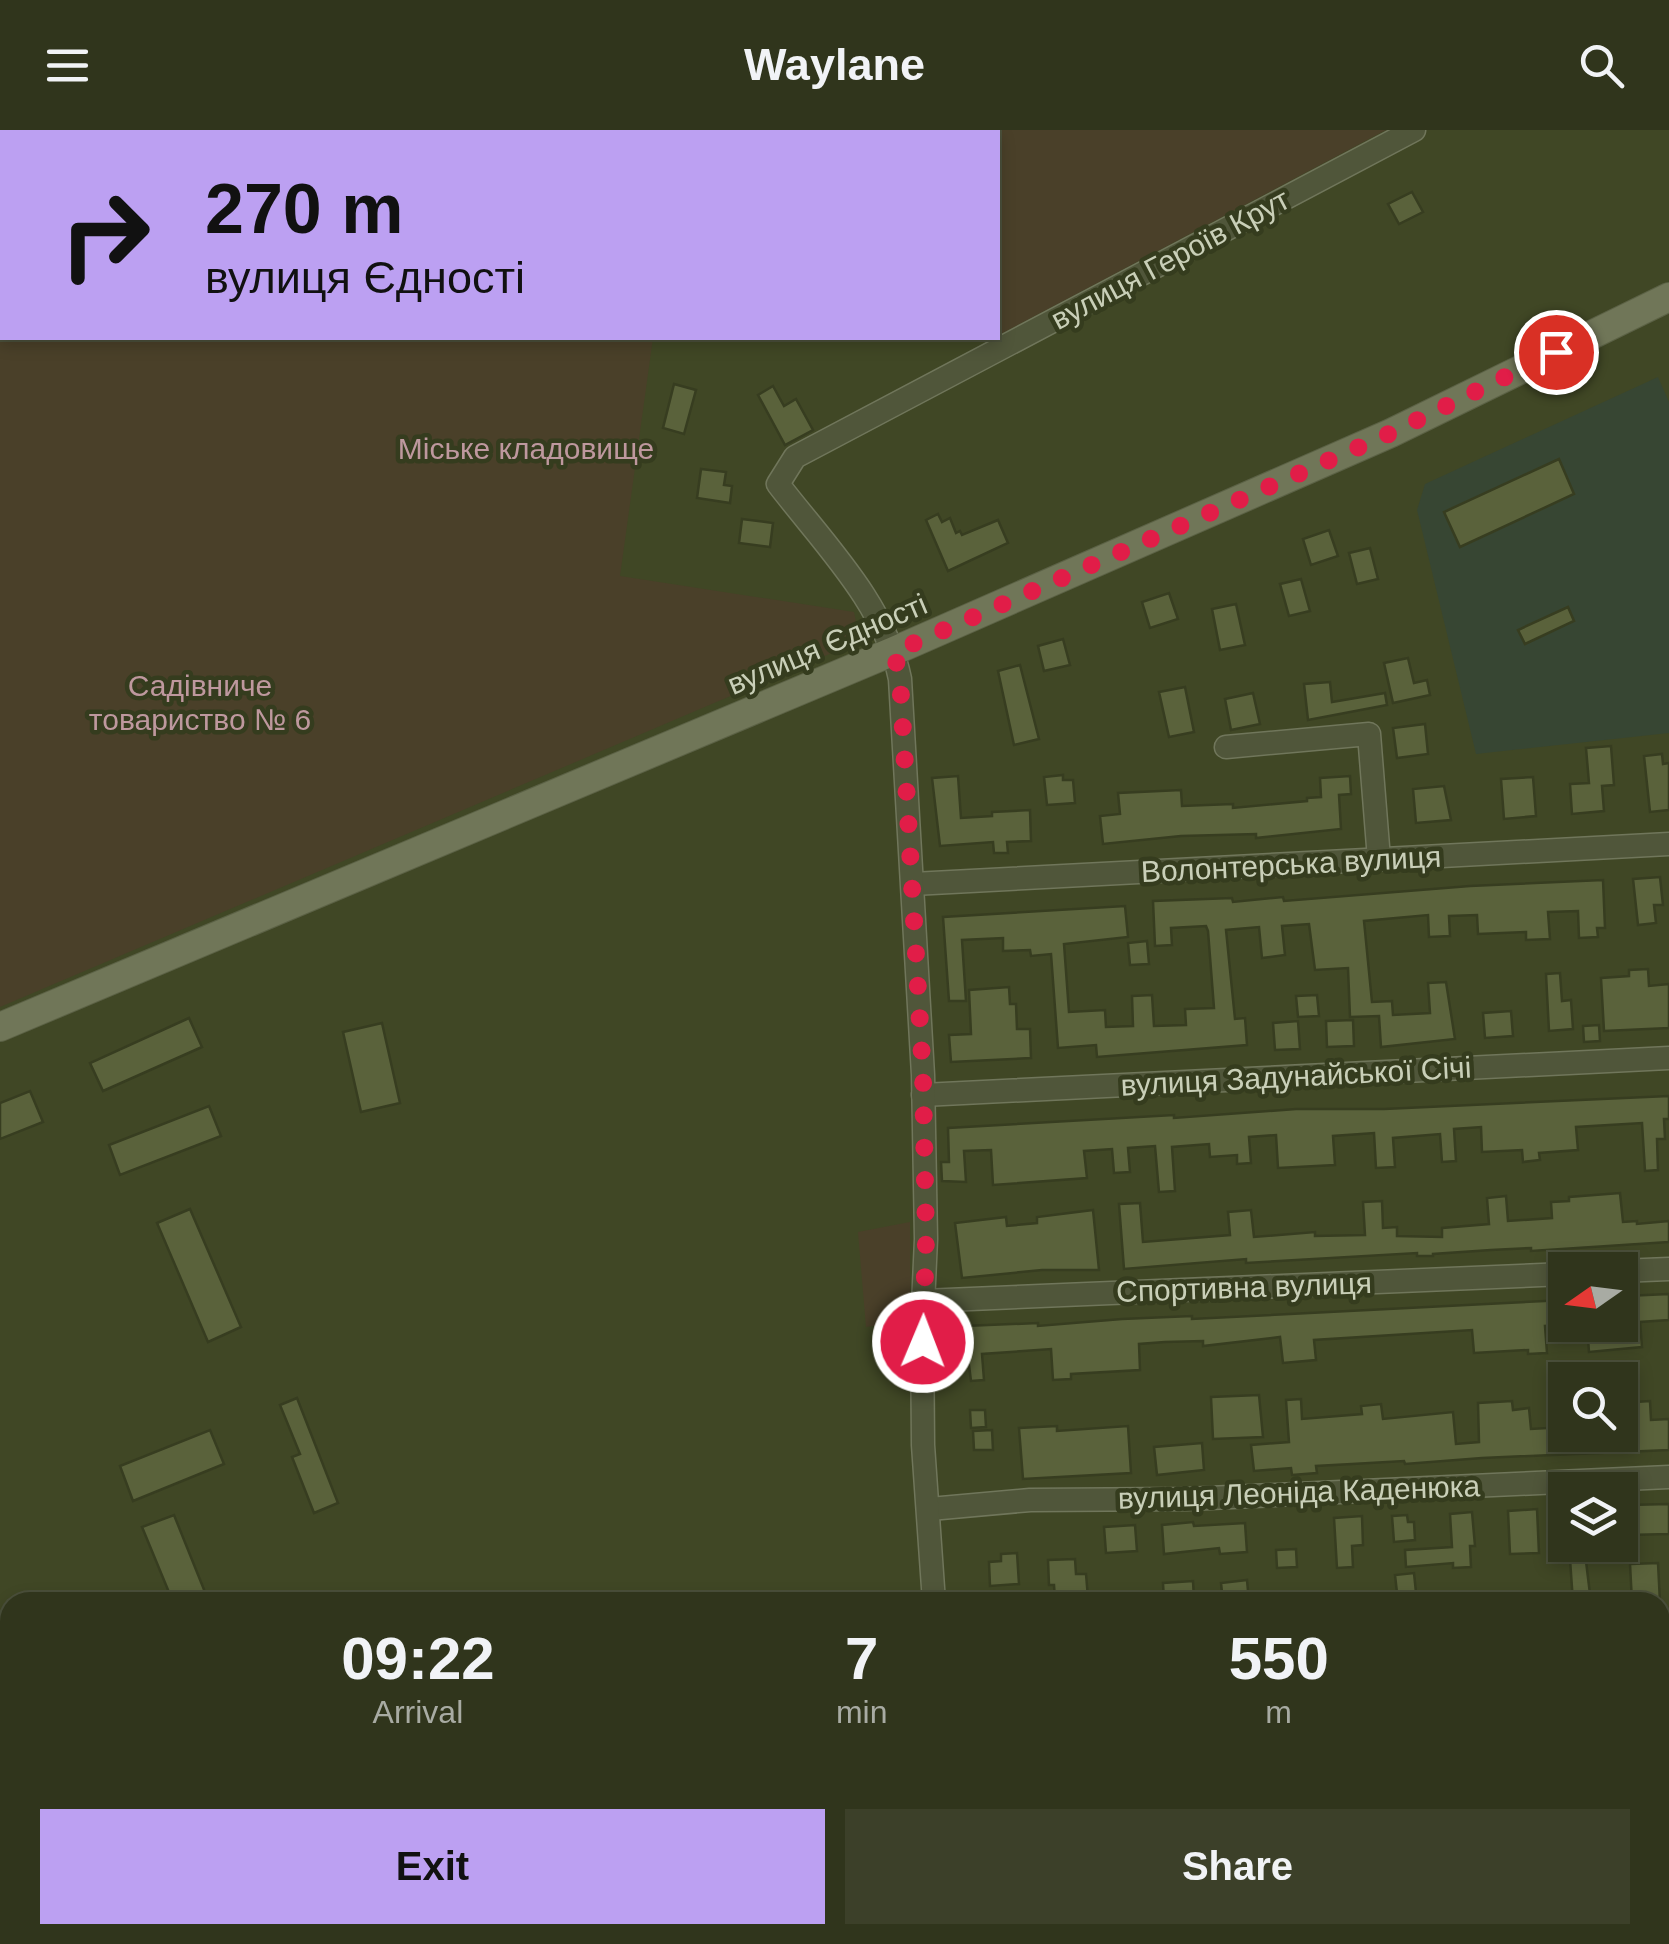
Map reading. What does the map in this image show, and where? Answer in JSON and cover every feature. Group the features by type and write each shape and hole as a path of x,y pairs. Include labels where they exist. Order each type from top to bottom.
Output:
{"main road":[{"name":"вулиця Єдності","path":"0,1027 894,652 1391,433 1669,297"}],"street":[{"name":"вулиця Героїв Крут","path":"894,652 880,618 778,484 796,457 1414,130"},
{"path":"894,652 900,679 923,1094 926,1239 923,1445 934,1592"},
{"path":"1226,747 1369,734 1379,859"},
{"name":"Волонтерська вулиця","path":"913,884 1669,844"},
{"name":"вулиця Задунайської Січі","path":"923,1094 1669,1058"},
{"path":"1638,1271 1669,1270"},
{"name":"Спортивна вулиця","path":"923,1301 1548,1275"},
{"name":"вулиця Леоніда Каденюка","path":"930,1509 1030,1500 1187,1499 1669,1477"}],"shaded area":[{"path":"1658,377 1669,402 1669,733 1476,754 1417,510 1425,484"}],"green space":[{"path":"1000,130 1386,130 1000,334"},
{"name":"Садівниче товариство № 6","path":"0,340 653,340 620,576 854,612 860,641 0,1007"},
{"path":"910,1222 910,1321 866,1327 858,1232"}],"building":[{"path":"1412,192 1423,212 1399,224 1388,204"},
{"path":"674,384 696,390 684,434 663,428"},
{"path":"773,386 784,406 796,399 813,430 785,445 758,395"},
{"path":"1559,459 1574,494 1460,547 1444,512"},
{"path":"701,469 726,472 724,485 732,486 730,503 697,498"},
{"path":"938,514 942,522 950,518 956,533 960,531 962,535 998,520 1008,543 948,571 926,520"},
{"path":"742,519 773,523 770,547 739,543"},
{"path":"1329,530 1338,556 1311,565 1303,539"},
{"path":"1370,548 1378,579 1357,584 1349,553"},
{"path":"1301,579 1310,611 1289,616 1280,584"},
{"path":"1169,593 1178,619 1150,628 1142,602"},
{"path":"1236,604 1245,645 1220,650 1212,609"},
{"path":"1568,607 1574,621 1525,644 1518,630"},
{"path":"1063,639 1070,665 1044,671 1038,646"},
{"path":"1408,658 1414,683 1427,680 1430,695 1393,703 1384,663"},
{"path":"1020,665 1039,739 1014,745 998,671"},
{"path":"1330,682 1332,702 1385,693 1387,705 1308,720 1304,684"},
{"path":"1185,687 1194,732 1169,737 1159,692"},
{"path":"1253,693 1260,724 1231,730 1225,699"},
{"path":"1425,724 1428,754 1397,758 1393,728"},
{"path":"1611,746 1614,785 1602,786 1604,811 1572,814 1570,784 1589,783 1586,748"},
{"path":"1662,754 1663,764 1669,763 1669,810 1650,812 1644,756"},
{"path":"1063,775 1063,780 1073,780 1075,803 1047,805 1044,777"},
{"path":"958,776 961,818 1030,810 1031,841 1007,842 1008,853 994,853 993,842 940,846 932,778"},
{"path":"1350,776 1351,794 1339,795 1341,829 1256,838 1256,834 1181,836 1103,844 1100,816 1120,814 1118,793 1181,790 1182,806 1233,804 1233,808 1307,801 1321,797 1320,778"},
{"path":"1533,777 1536,816 1504,819 1501,779"},
{"path":"1444,786 1451,820 1416,823 1413,789"},
{"path":"1660,877 1663,905 1654,905 1656,923 1638,925 1633,879"},
{"path":"1603,880 1605,928 1597,928 1598,937 1579,938 1578,911 1548,912 1550,939 1526,940 1526,932 1478,934 1477,915 1449,916 1450,936 1429,937 1428,915 1364,921 1372,1002 1392,1001 1393,1015 1430,1013 1428,983 1446,982 1455,1039 1381,1047 1379,1016 1350,1017 1348,968 1315,970 1309,924 1282,926 1285,955 1262,958 1259,927 1226,930 1235,1019 1245,1018 1247,1045 1097,1057 1096,1045 1058,1048 1051,954 1031,956 1030,950 1003,951 1003,938 962,940 966,1001 949,1001 943,917 1125,906 1128,937 1064,944 1069,1012 1105,1010 1106,1027 1133,1026 1132,996 1152,995 1154,1026 1186,1025 1185,1009 1214,1008 1208,931 1206,926 1171,928 1172,945 1155,946 1153,901 1232,898 1233,902 1283,897 1284,901"},
{"path":"1147,941 1149,964 1130,965 1128,943"},
{"path":"1648,969 1649,986 1669,984 1669,1028 1604,1031 1601,978 1629,976 1629,970"},
{"path":"1560,973 1562,1001 1571,1000 1573,1029 1549,1031 1546,974"},
{"path":"1009,987 1010,1004 1016,1004 1017,1029 1030,1029 1031,1058 951,1062 949,1035 971,1034 969,990"},
{"path":"1317,995 1319,1016 1298,1017 1296,996"},
{"path":"1511,1011 1513,1036 1485,1038 1483,1013"},
{"path":"189,1018 202,1047 103,1091 90,1063"},
{"path":"1353,1020 1354,1046 1327,1047 1326,1021"},
{"path":"1298,1021 1300,1049 1275,1050 1273,1023"},
{"path":"382,1023 400,1103 361,1112 343,1032"},
{"path":"1599,1025 1600,1041 1584,1042 1583,1026"},
{"path":"30,1091 43,1122 0,1139 0,1103"},
{"path":"1669,1096 1665,1139 1657,1139 1658,1170 1645,1171 1642,1123 1576,1127 1578,1150 1539,1153 1540,1160 1523,1162 1522,1150 1482,1152 1481,1127 1454,1129 1456,1161 1442,1162 1440,1134 1393,1138 1395,1167 1376,1168 1374,1133 1333,1136 1335,1165 1278,1168 1276,1135 1249,1137 1251,1163 1237,1164 1237,1155 1210,1157 1209,1144 1172,1147 1175,1191 1159,1192 1155,1146 1128,1148 1130,1172 1114,1173 1112,1149 1084,1151 1087,1178 993,1185 991,1150 964,1151 966,1182 942,1181 941,1162 949,1162 948,1128 1296,1109 1384,1109"},
{"path":"209,1106 221,1136 120,1175 109,1145"},
{"path":"1620,1193 1623,1222 1669,1221 1669,1242 1433,1256 1417,1253 1246,1263 1246,1259 1124,1269 1119,1204 1140,1203 1143,1242 1230,1235 1228,1212 1251,1210 1254,1237 1315,1232 1315,1236 1365,1235 1363,1202 1382,1201 1383,1228 1397,1227 1397,1236 1442,1237 1442,1228 1489,1224 1487,1198 1506,1196 1508,1221 1552,1218 1551,1202 1569,1201 1569,1197"},
{"path":"190,1209 241,1327 208,1342 157,1223"},
{"path":"1093,1210 1099,1270 1042,1270 962,1278 955,1223 1006,1217 1007,1226 1037,1223 1037,1217"},
{"path":"1669,1294 1669,1320 1640,1322 1642,1347 1589,1352 1588,1342 1638,1342 1638,1295"},
{"path":"1548,1301 1547,1353 1474,1353 1472,1330 1314,1340 1316,1360 1283,1363 1280,1337 1203,1346 1203,1341 1165,1342 1139,1344 1140,1370 1071,1374 1071,1379 1053,1380 1051,1349 982,1354 984,1380 971,1381 964,1326"},
{"path":"1259,1395 1263,1437 1213,1439 1211,1397"},
{"path":"297,1398 338,1503 314,1513 292,1457 300,1454 280,1405"},
{"path":"1301,1399 1302,1419 1362,1414 1361,1406 1381,1404 1383,1419 1453,1412 1456,1444 1479,1442 1478,1403 1512,1401 1513,1410 1529,1408 1531,1429 1548,1428 1548,1452 1622,1452 1316,1466 1317,1473 1292,1475 1291,1468 1254,1471 1251,1445 1289,1442 1286,1400"},
{"path":"1650,1401 1651,1420 1669,1419 1669,1450 1638,1451 1638,1402"},
{"path":"970,1410 985,1410 986,1427 971,1428"},
{"path":"1057,1426 1057,1431 1128,1426 1131,1473 1023,1479 1019,1428"},
{"path":"210,1430 224,1464 133,1501 120,1466"},
{"path":"992,1430 993,1450 974,1450 973,1431"},
{"path":"1202,1443 1204,1470 1157,1475 1154,1447"},
{"path":"1669,1504 1669,1534 1638,1535 1638,1505"},
{"path":"1537,1509 1539,1553 1510,1554 1508,1511"},
{"path":"1472,1512 1475,1546 1470,1546 1471,1567 1453,1568 1453,1563 1406,1567 1405,1550 1452,1547 1450,1514"},
{"path":"174,1515 205,1592 169,1592 142,1527"},
{"path":"1407,1515 1408,1522 1414,1522 1415,1540 1394,1542 1392,1516"},
{"path":"1362,1516 1363,1545 1352,1546 1353,1567 1337,1568 1334,1518"},
{"path":"1193,1522 1194,1526 1245,1523 1247,1552 1220,1554 1219,1548 1164,1554 1162,1525"},
{"path":"1135,1525 1137,1551 1106,1553 1104,1527"},
{"path":"1296,1549 1297,1567 1277,1568 1276,1550"},
{"path":"1017,1553 1019,1584 990,1586 989,1562 1001,1561 1001,1554"},
{"path":"1075,1559 1076,1574 1086,1574 1088,1592 1054,1592 1054,1585 1049,1585 1048,1560"},
{"path":"1570,1562 1586,1562 1590,1592 1572,1592"},
{"path":"1658,1563 1659,1592 1631,1592 1630,1564"},
{"path":"1414,1573 1416,1592 1397,1592 1395,1575"},
{"path":"1247,1580 1248,1592 1222,1592 1221,1583"},
{"path":"1193,1581 1194,1592 1163,1592 1163,1583"}],"route":[{"path":"923,1342 923,1075 900,679 894,652 1391,433 1556,352"}],"park label":[{"name":"Міське кладовище","path":"526,448"}]}
